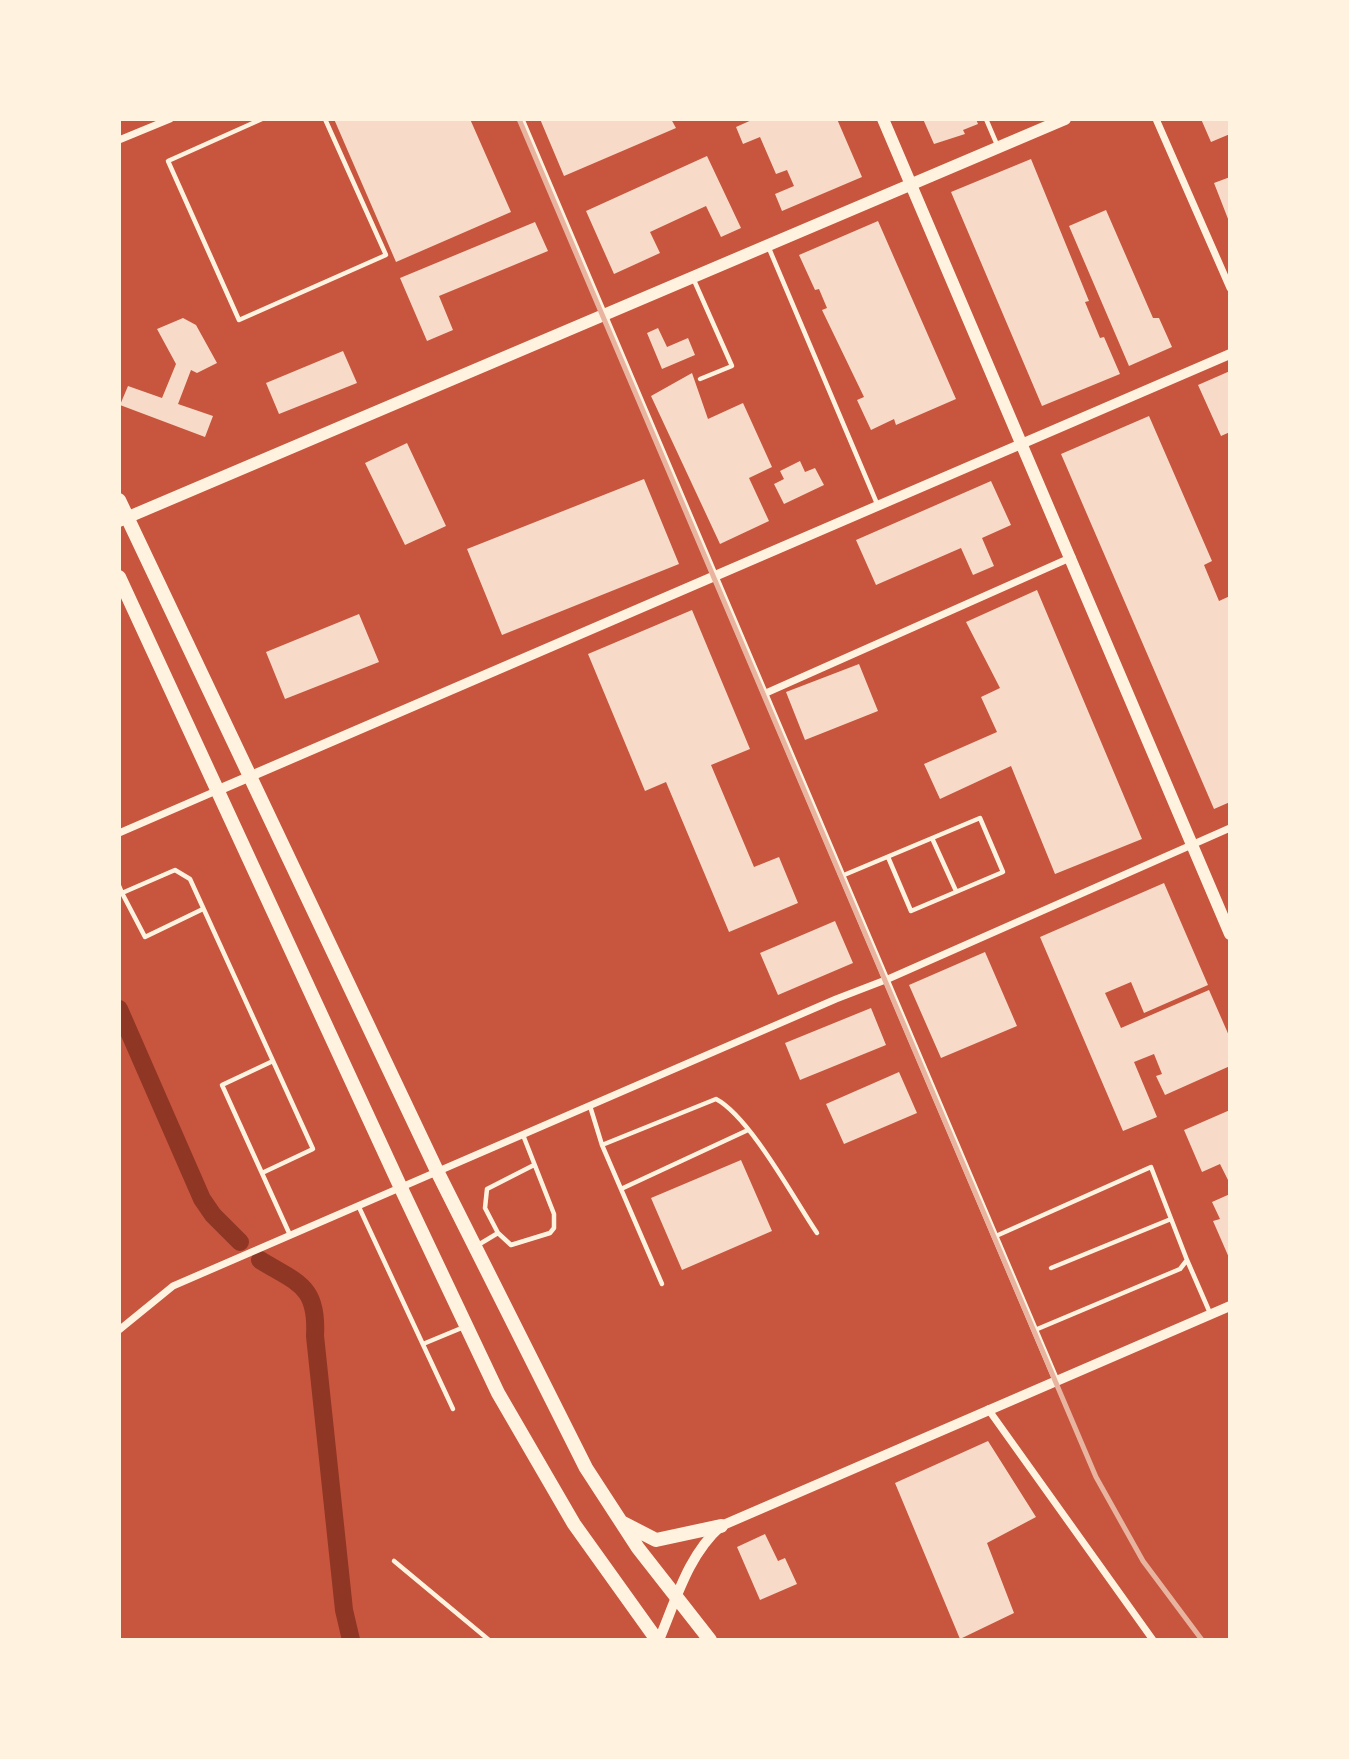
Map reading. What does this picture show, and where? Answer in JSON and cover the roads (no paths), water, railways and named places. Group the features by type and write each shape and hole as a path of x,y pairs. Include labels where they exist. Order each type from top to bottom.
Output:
{"highway":[{"path":"119,500 123,519 250,777 437,1171 586,1468 619,1520 710,1640"},
{"path":"119,577 216,792 498,1393 549,1484 601,1564 658,1640"},
{"path":"619,1520 656,1540 721,1526"}],"main road":[{"path":"884,119 1230,934"},
{"path":"123,519 1065,119"}],"street":[{"path":"119,140 170,119"},
{"path":"522,119 1056,1380"},
{"path":"1156,119 1230,288"},
{"path":"119,833 1230,354"},
{"path":"766,693 1072,557"},
{"path":"119,1330 173,1286 400,1186 888,979 1230,828"},
{"path":"658,1640 695,1555 705,1540 721,1526 1230,1306"},
{"path":"988,1409 1153,1640"}],"lane":[{"path":"262,119 168,161 239,320 386,255 325,119"},
{"path":"986,119 998,148"},
{"path":"767,245 878,506"},
{"path":"693,277 732,366 701,379"},
{"path":"844,875 980,818 1003,872 911,911 888,857"},
{"path":"932,838 956,891"},
{"path":"122,892 175,870 190,879 313,1149 262,1173"},
{"path":"119,886 145,937 203,909"},
{"path":"273,1060 222,1085 290,1235"},
{"path":"602,1145 716,1099 732,1110 748,1130 817,1233"},
{"path":"590,1105 602,1145 662,1284"},
{"path":"621,1189 748,1130"},
{"path":"522,1134 554,1214 554,1228 550,1233 511,1245 498,1233 485,1208 487,1189 534,1165"},
{"path":"996,1236 1150,1167 1210,1314"},
{"path":"358,1205 453,1409"},
{"path":"1051,1268 1171,1219"},
{"path":"474,1247 498,1233"},
{"path":"1035,1330 1181,1269 1187,1261"},
{"path":"423,1344 467,1326"},
{"path":"394,1561 489,1640"}],"waterway":[{"path":"119,1009 202,1199 213,1215 240,1242"},
{"path":"260,1260 294,1281 309,1296 313,1306 344,1610 351,1640"}],"railway":[{"path":"519,119 1096,1477 1143,1561 1202,1640"}]}
